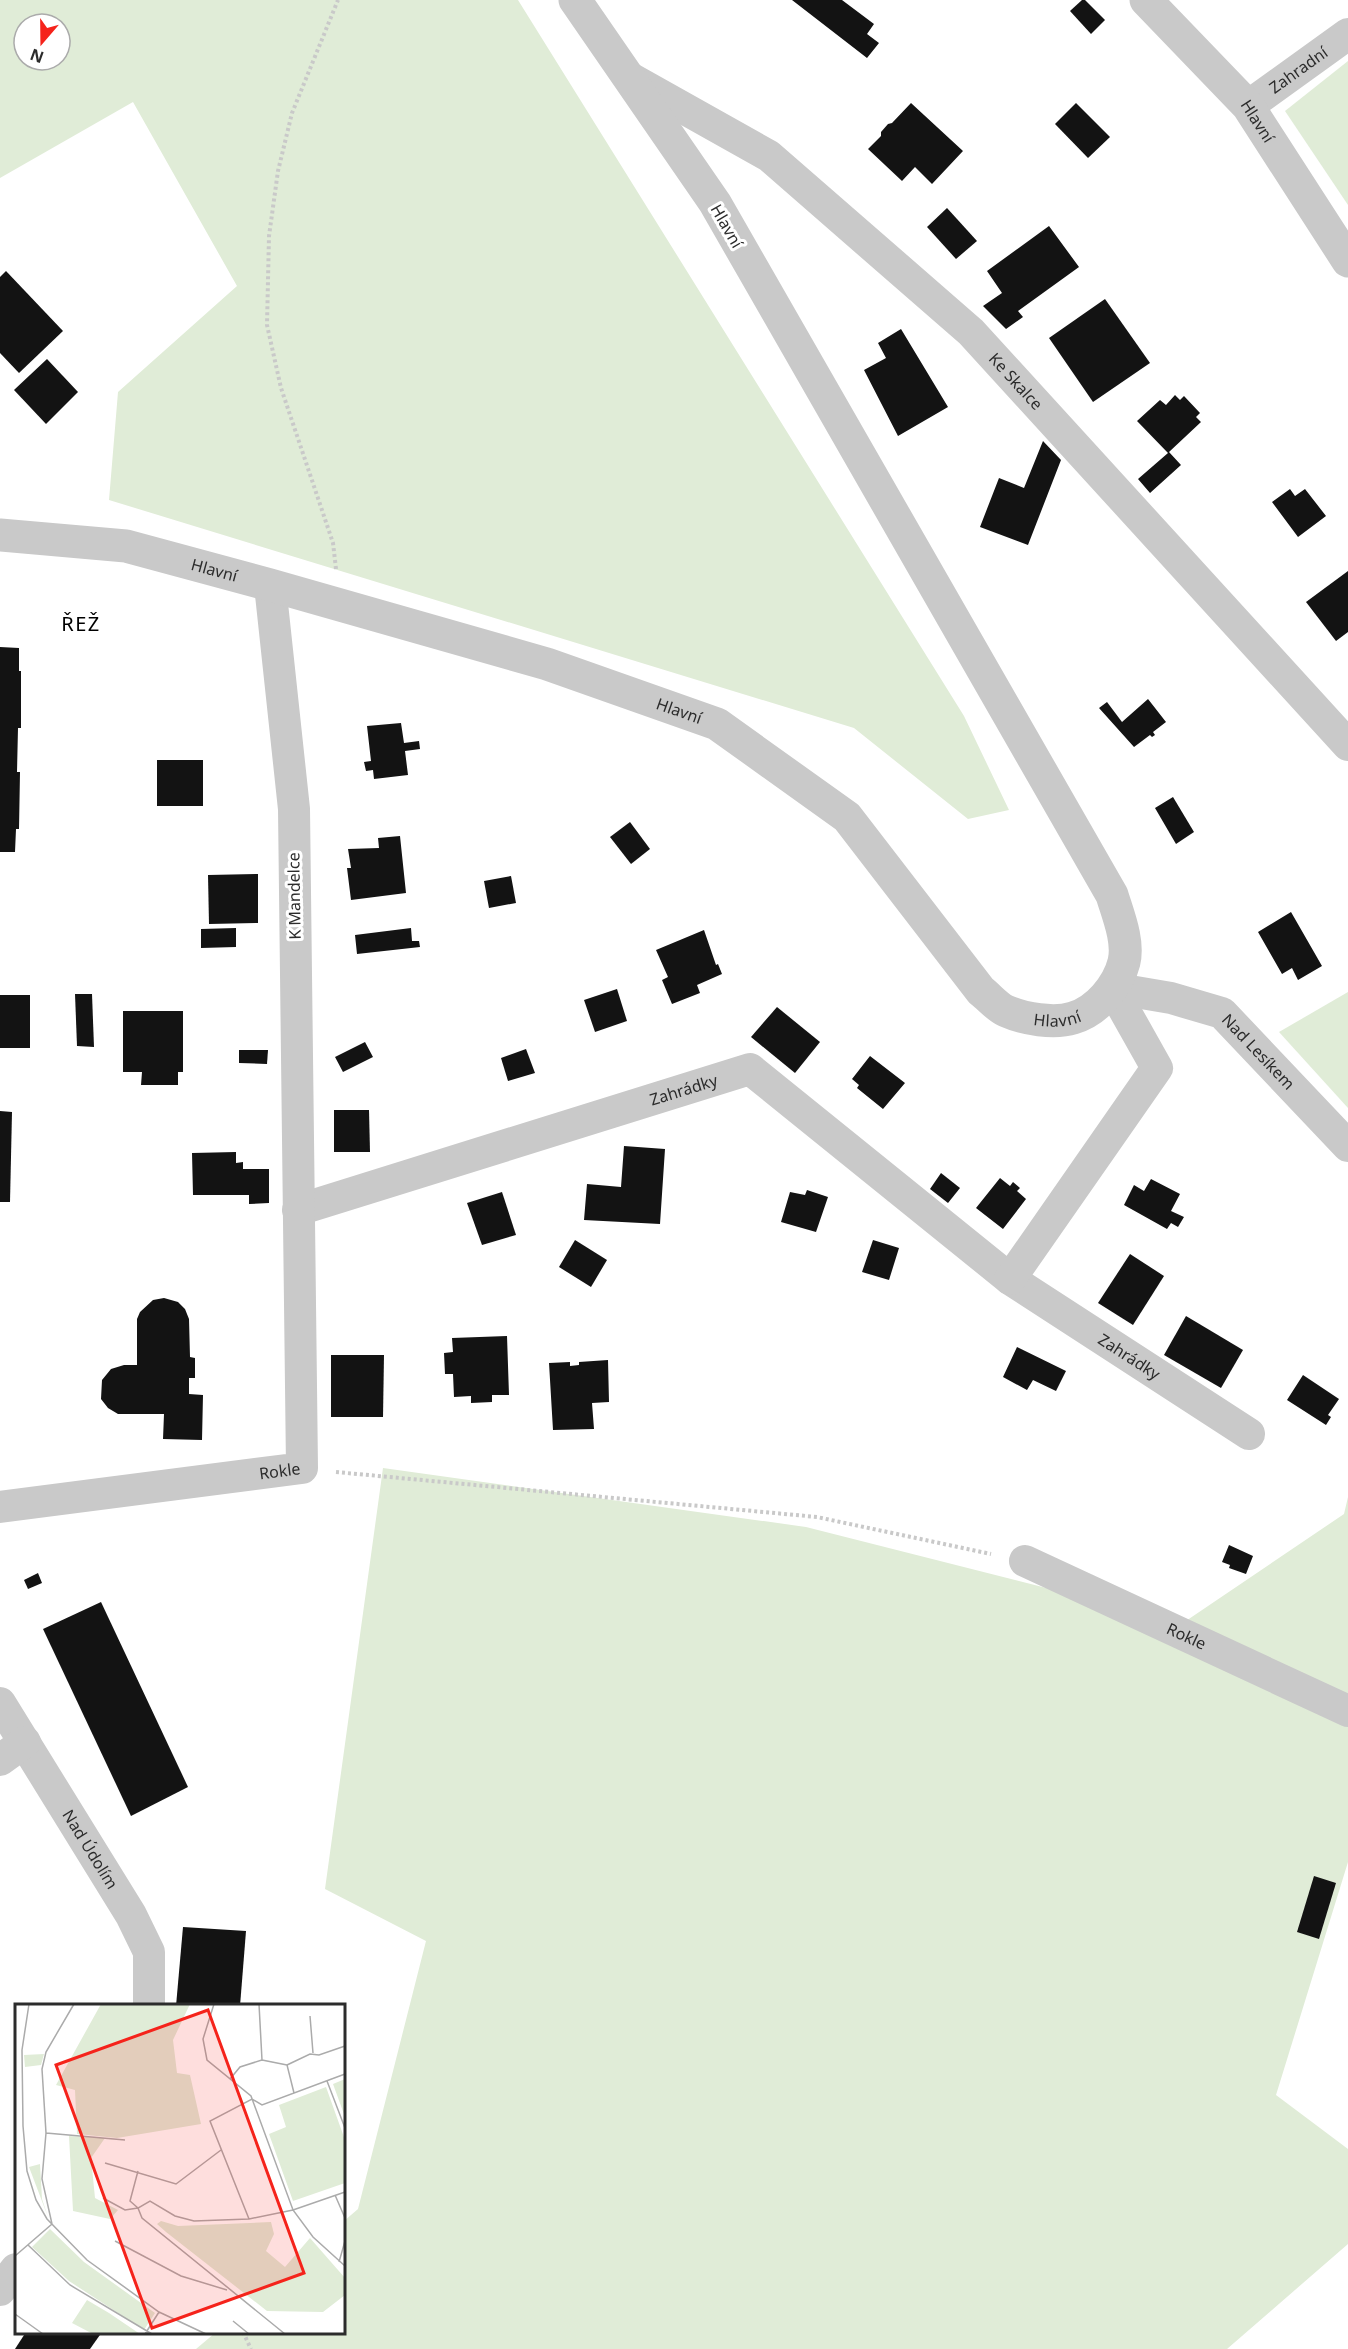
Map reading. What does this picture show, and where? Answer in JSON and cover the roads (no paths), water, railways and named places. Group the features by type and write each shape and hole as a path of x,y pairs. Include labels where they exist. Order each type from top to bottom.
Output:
{"street":[{"name":"Hlavní","path":"0,535 126,546 547,664 717,724 847,817 981,991 1004,1010 1038,1020 1073,1019 1095,1007 1112,988 1124,962 1124,934 1112,895 715,203 575,0"},
{"name":"Hlavní","path":"1146,0 1248,106 1348,261"},
{"name":"Zahradní","path":"1248,106 1348,34"},
{"name":"Ke Skalce","path":"630,78 769,156 971,332 1348,745"},
{"name":"K Mandelce","path":"270,585 294,809 298,1210"},
{"name":"Nad Lesíkem","path":"1112,988 1171,998 1222,1013 1348,1146"},
{"path":"1010,1279 1157,1068 1112,988"},
{"name":"Zahrádky","path":"298,1210 750,1069 1010,1279 1249,1434"},
{"name":"Rokle","path":"0,1507 302,1468 298,1210"},
{"name":"Rokle","path":"1025,1561 1348,1711"},
{"name":"Nad Údolím","path":"0,1703 12,1751 131,1914 149,1952 149,2004"},
{"path":"0,2290 15,2270"}],"district":[{"name":"ŘEŽ","path":"81,623"}]}
